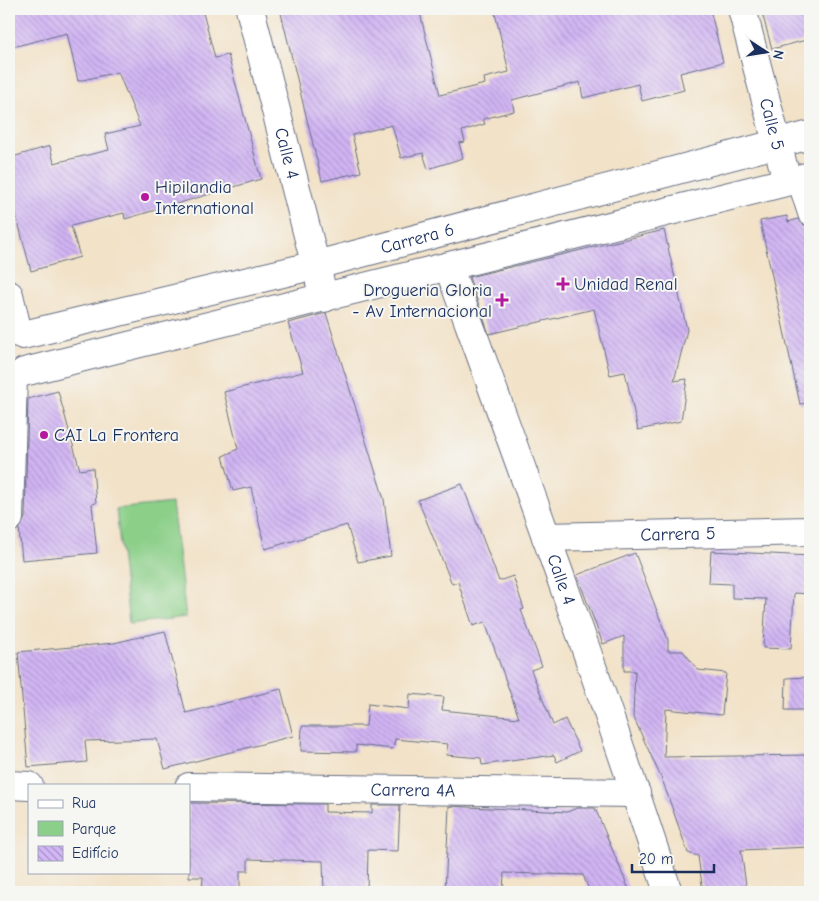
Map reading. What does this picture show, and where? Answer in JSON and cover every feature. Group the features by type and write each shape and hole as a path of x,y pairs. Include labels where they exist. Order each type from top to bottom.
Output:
{"street":[{"name":"Calle 4","path":"250,9 324,298"},
{"name":"Calle 5","path":"742,9 778,145 797,179"},
{"name":"Carrera 6","path":"17,334 316,265 810,136"},
{"name":"Carrera 6","path":"15,374 449,268 797,179"},
{"name":"Calle 4","path":"449,268 636,793 668,892"},
{"path":"9,295 17,334 32,345 34,357 29,368 15,374 9,518"},
{"name":"Carrera 5","path":"546,537 810,531"},
{"path":"9,785 28,786"},
{"name":"Carrera 4A","path":"190,788 636,793"}],"lane":[{"path":"797,179 806,217"}],"green space":[{"path":"172,503 186,617 129,624 116,509"}],"building":[{"path":"9,9 202,9 215,58 228,55 261,179 125,219 124,213 71,226 80,257 31,271 9,188 9,158 50,146 54,163 109,150 105,134 140,126 118,72 78,81 67,33 9,48"},
{"path":"280,9 419,9 440,95 485,84 484,78 509,72 494,9 710,9 723,62 680,73 684,90 642,101 638,84 583,98 580,82 512,100 514,111 483,119 485,124 462,131 465,142 459,143 463,158 428,169 423,153 401,158 392,125 352,135 361,172 322,181"},
{"path":"761,9 810,9 810,39 772,49"},
{"path":"787,216 788,222 798,219 804,225 810,224 810,403 800,404 760,221"},
{"path":"664,230 687,330 674,381 687,379 681,421 638,430 625,372 610,375 594,309 489,334 469,277"},
{"path":"326,313 384,499 391,556 358,562 347,525 265,549 251,487 233,491 223,456 238,449 224,392 303,372 288,323"},
{"path":"58,391 80,470 93,468 96,503 92,504 97,553 22,560 19,529 25,518 28,399"},
{"path":"462,484 499,581 513,576 524,609 521,610 542,666 531,670 553,725 565,719 580,751 557,762 554,755 482,765 481,758 446,755 448,744 395,739 393,749 356,745 356,752 301,751 302,726 366,726 368,704 409,709 410,694 444,697 442,710 519,718 485,622 473,626 458,582 452,584 418,500"},
{"path":"711,551 810,556 810,594 794,593 791,649 763,648 766,599 732,598 732,584 709,583"},
{"path":"635,553 668,640 668,651 683,651 698,670 726,673 722,715 666,709 664,757 810,755 810,847 741,850 747,892 703,892 698,856 688,853 663,782 633,716 635,671 624,671 624,636 603,644 577,575"},
{"path":"165,631 186,713 281,689 293,736 165,769 157,739 85,741 87,762 28,767 18,652 114,643"},
{"path":"810,677 810,710 785,710 786,678"},
{"path":"190,803 325,804 325,812 372,813 372,805 400,805 398,851 368,850 367,892 324,892 323,861 248,859 248,871 240,871 240,892 202,892 203,877 189,877"},
{"path":"449,806 567,812 577,808 595,808 630,892 590,892 583,875 504,873 503,892 445,892"}],"place":[{"name":"Hipilandia International","path":"145,197"},
{"name":"Unidad Renal","path":"563,284"},
{"name":"Drogueria Gloria - Av Internacional","path":"502,300"},
{"name":"CAI La Frontera","path":"44,435"}]}
